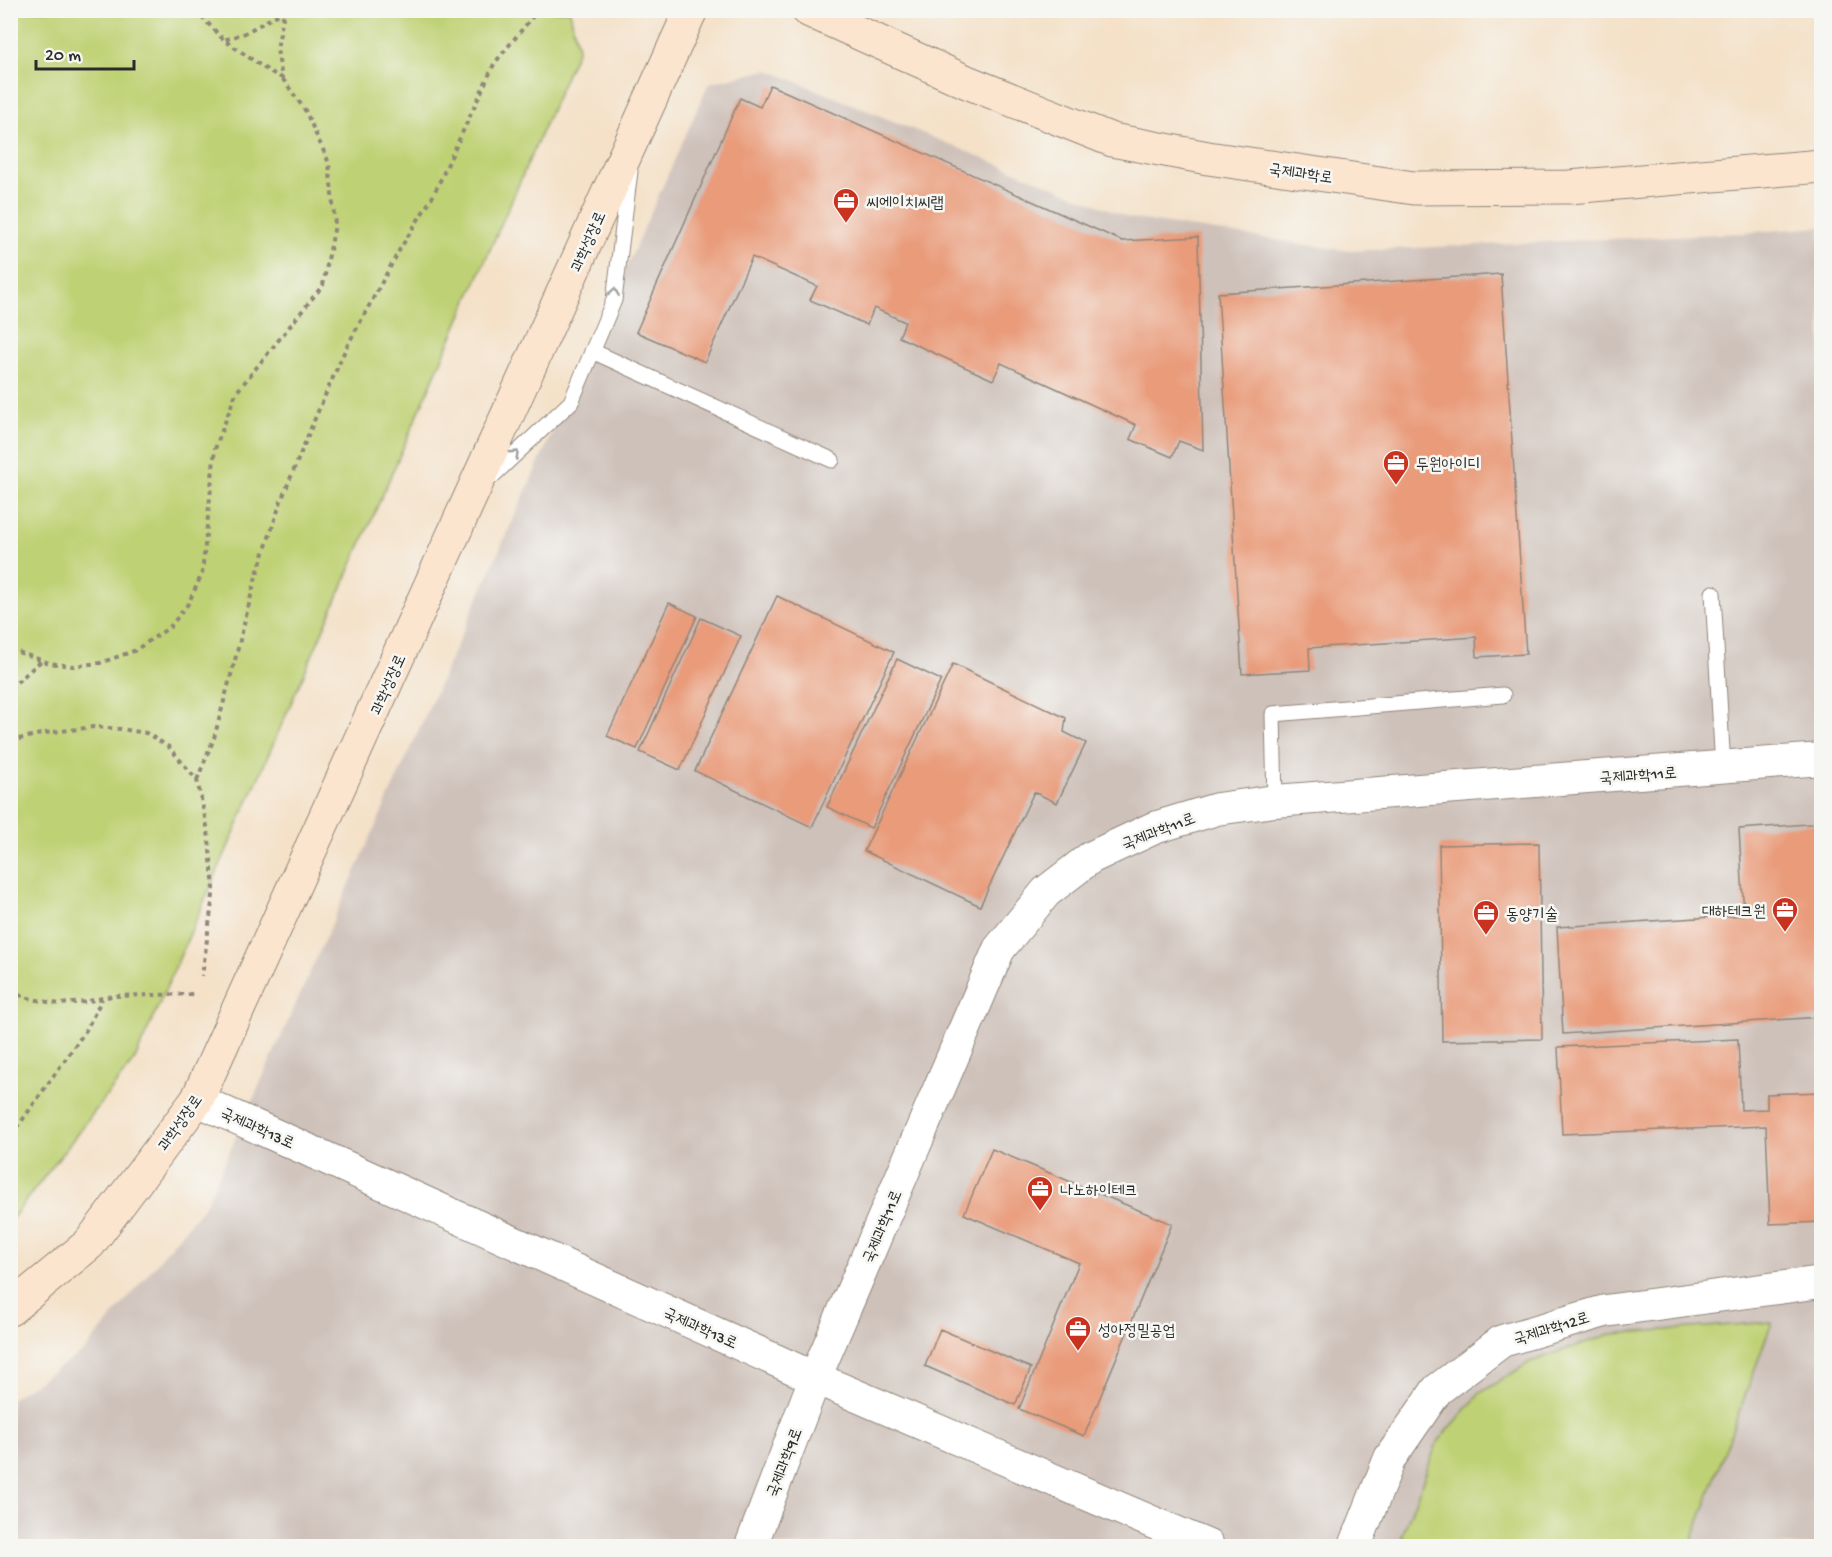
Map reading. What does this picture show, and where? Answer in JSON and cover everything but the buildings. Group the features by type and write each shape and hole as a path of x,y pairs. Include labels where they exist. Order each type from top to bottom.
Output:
{"street":[{"name":"과학성장로","path":"10,1309 88,1244 197,1100 691,10"},
{"name":"국제과학로","path":"808,10 967,82 1112,140 1208,158 1414,188 1569,187 1821,166"},
{"name":"국제과학11로","path":"815,1378 999,949 1046,892 1090,858 1154,828 1216,809 1275,801 1821,759"},
{"name":"국제과학13로","path":"197,1100 815,1378 1208,1546"},
{"name":"국제과학12로","path":"1355,1546 1390,1458 1437,1390 1502,1341 1605,1311 1821,1282"},
{"name":"국제과학9로","path":"751,1546 815,1378"}],"lane":[{"path":"472,494 571,402 614,300 635,135"},
{"path":"592,351 832,460"},
{"path":"1713,593 1723,768"},
{"path":"1275,801 1273,714 1503,694"}],"path":[{"path":"195,10 224,40 282,78"},
{"path":"197,780 214,738 255,580 280,501 329,387 352,338 400,249 433,196 494,64 533,16 541,10"},
{"path":"224,40 244,33 286,11"},
{"path":"10,649 42,660 72,666 100,663 134,651 170,627 188,604 202,574 215,449 236,393 323,285 335,225 329,163 305,110 282,78 277,49 286,11"},
{"path":"10,688 42,660"},
{"path":"10,741 45,733 94,727 146,733 169,747 197,780 208,831 214,888 202,976"},
{"path":"10,992 59,1004 112,996 195,994"},
{"path":"10,1134 21,1122 86,1030 103,998"}],"shaded area":[{"path":"768,70 1130,218 1349,251 1742,233 1821,227 1821,1546 11,1546 11,1399 84,1351 206,1204 709,83"}],"green space":[{"path":"12,10 570,11 578,49 135,1059 11,1220 10,12"},
{"path":"1772,1322 1690,1546 1408,1546 1402,1536 1437,1443 1480,1393 1530,1362 1610,1334"}],"place":[{"name":"씨에이치씨랩","path":"846,224"},
{"name":"두원아이디","path":"1396,486"},
{"name":"대하테크원","path":"1785,933"},
{"name":"동양기술","path":"1486,936"},
{"name":"나노하이테크","path":"1040,1212"},
{"name":"성아정밀공업","path":"1078,1352"}]}
